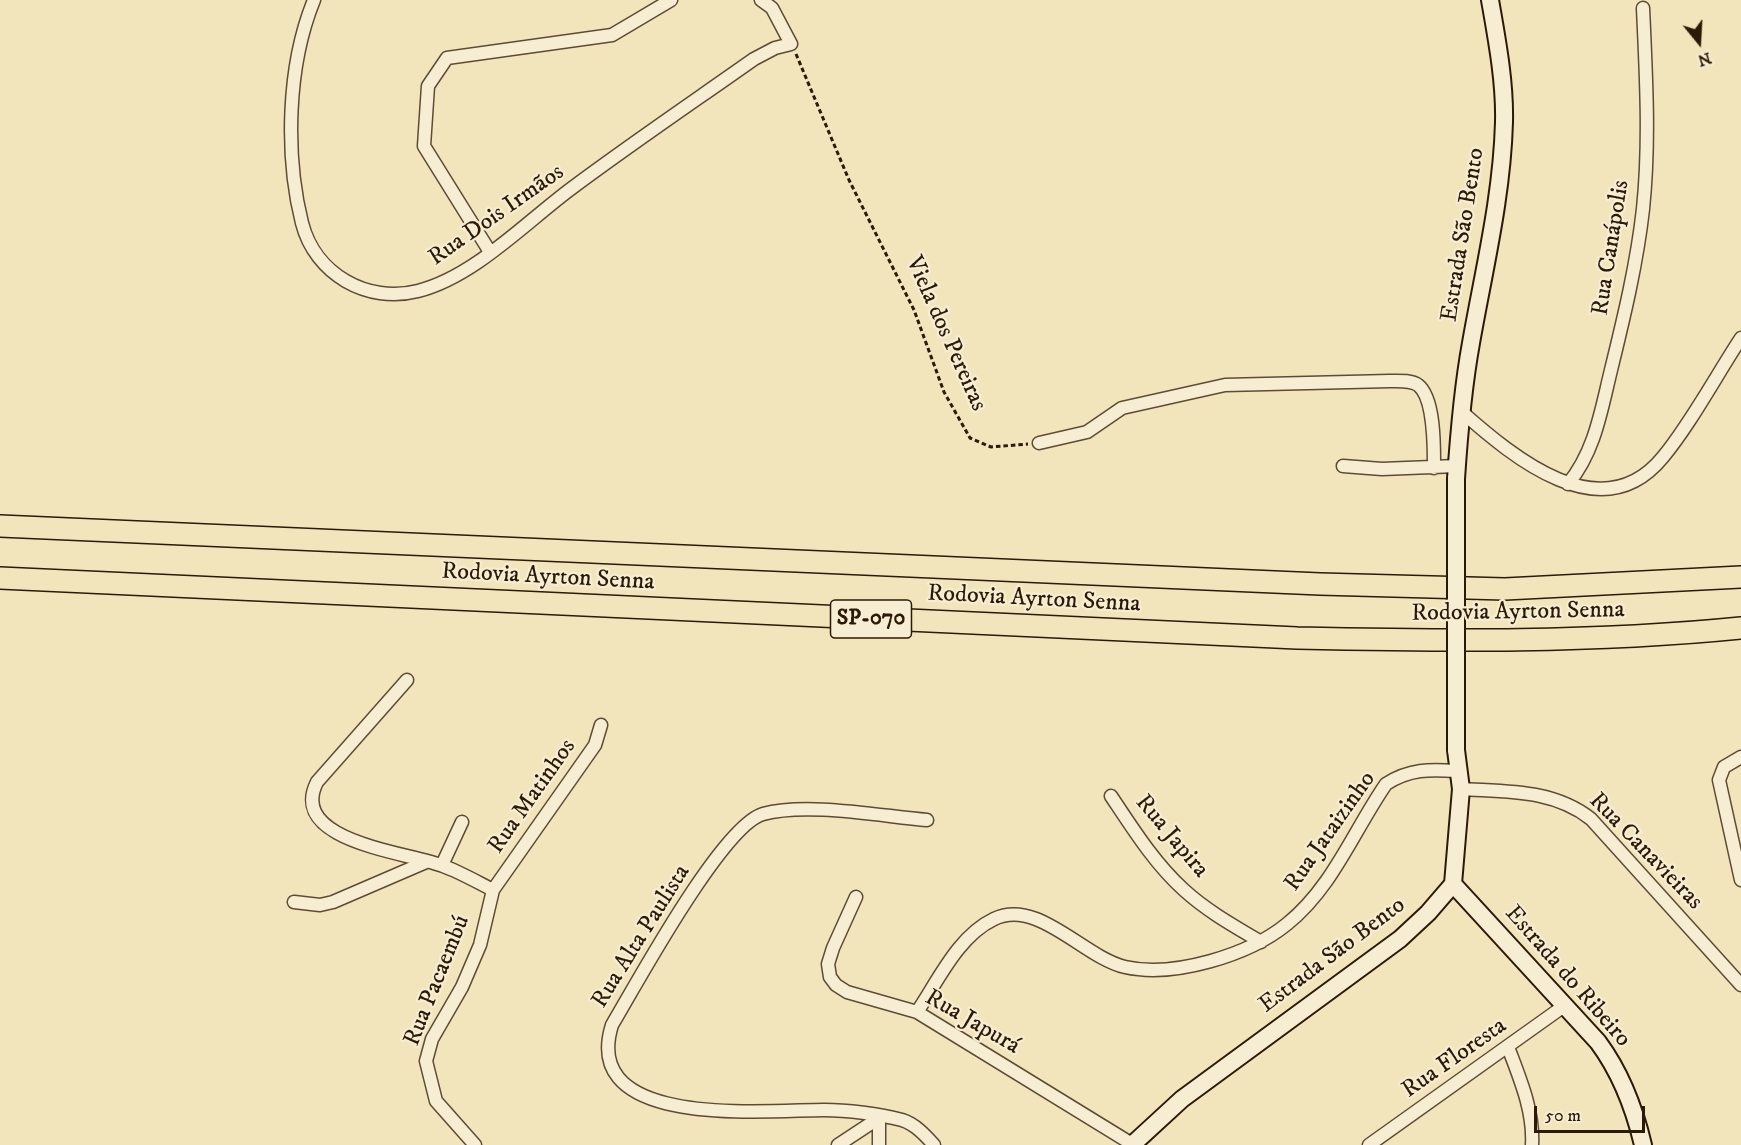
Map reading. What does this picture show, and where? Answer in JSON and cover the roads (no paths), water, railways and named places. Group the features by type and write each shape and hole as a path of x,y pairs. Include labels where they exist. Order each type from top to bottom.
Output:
{"highway":[{"name":"Rodovia Ayrton Senna","path":"0,526 1320,584 1505,589 1741,577"},
{"name":"Rodovia Ayrton Senna","path":"0,578 1297,638 1506,642 1600,640 1741,628"}],"street":[{"name":"Rua Dois Irmãos","path":"314,0 301,43 291,156 294,191 307,243 318,260 334,274 357,287 390,294 417,292 441,284 490,252 572,188 754,59 775,48 791,44 772,8 761,0"},
{"path":"490,252 424,146 428,86 447,58 612,35 671,0"},
{"name":"Estrada São Bento","path":"1456,771 1457,472 1466,374 1490,249 1502,166 1504,119 1499,54 1490,0"},
{"name":"Rua Canápolis","path":"1568,484 1584,465 1598,428 1624,318 1642,211 1648,122 1643,8"},
{"path":"1462,412 1505,450 1542,473 1568,484 1602,488 1623,486 1638,478 1662,458 1741,338"},
{"path":"1039,443 1087,432 1122,408 1225,385 1390,381 1413,383 1425,395 1433,429 1434,468"},
{"path":"1343,466 1434,468 1457,472"},
{"path":"407,680 317,782 310,801 320,821 344,835 363,844 442,865 493,890"},
{"name":"Rua Matinhos","path":"493,890 595,745 601,725"},
{"path":"1741,758 1724,767 1719,780 1741,880"},
{"name":"Rua Jataizinho","path":"917,1012 962,945 979,927 995,918 1011,914 1036,919 1095,955 1125,967 1182,966 1215,960 1261,942 1290,922 1313,898 1333,871 1386,784 1399,775 1416,770 1456,771"},
{"path":"1453,884 1461,789 1456,771"},
{"name":"Rua Canavieiras","path":"1461,789 1542,795 1578,809 1591,819 1741,985"},
{"name":"Rua Japira","path":"1111,796 1158,862 1184,890 1217,916 1261,942"},
{"name":"Rua Alta Paulista","path":"927,820 802,810 768,813 747,822 729,840 680,912 612,1025 607,1042 607,1057 613,1073 629,1088 651,1098 720,1111 827,1110 903,1121 919,1130 934,1145"},
{"path":"442,865 462,822"},
{"path":"294,902 320,905 333,902 426,862"},
{"name":"Estrada São Bento","path":"1132,1145 1182,1099 1400,939 1428,913 1453,884"},
{"name":"Estrada do Ribeiro","path":"1453,884 1612,1061 1626,1089 1643,1145"},
{"name":"Rua Pacaembú","path":"475,1145 436,1101 426,1061 432,1039 462,987 480,945 493,890"},
{"name":"Rua Japurá","path":"856,897 828,964 830,977 836,985 847,992 917,1012 1132,1145"},
{"name":"Rua Floresta","path":"1369,1145 1564,1006"},
{"path":"1509,1047 1526,1097 1533,1129 1532,1145"},
{"path":"838,1145 879,1118"},
{"path":"879,1118 879,1145"}]}
